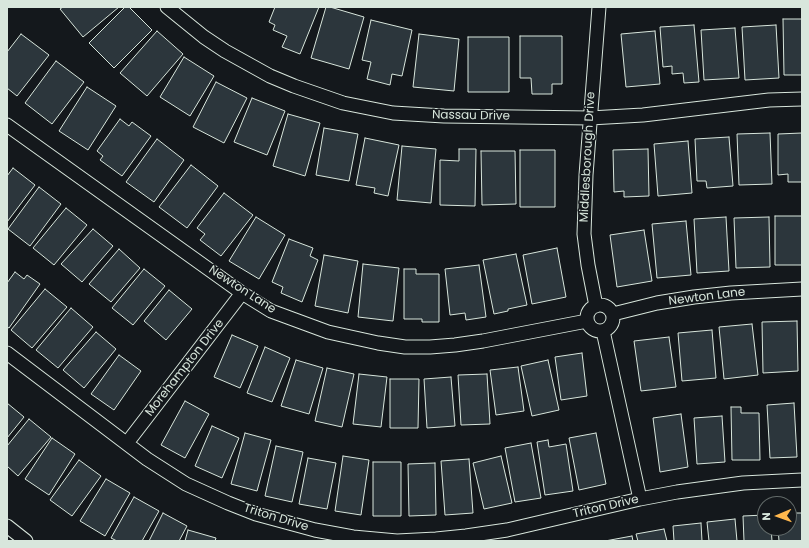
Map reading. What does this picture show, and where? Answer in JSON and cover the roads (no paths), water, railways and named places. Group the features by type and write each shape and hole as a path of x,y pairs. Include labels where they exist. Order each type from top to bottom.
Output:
{"street":[{"name":"Nassau Drive","path":"167,7 204,37 247,64 294,86 342,103 368,108 418,115 590,118 643,115 769,100 802,99"},
{"name":"Middlesborough Drive","path":"596,306 584,234 586,175 599,7"},
{"name":"Newton Lane","path":"7,125 242,293 271,311 322,330 355,338 405,347 455,345 587,321"},
{"name":"Newton Lane","path":"613,314 657,303 694,298 769,290 802,289"},
{"name":"Morehampton Drive","path":"127,443 242,293"},
{"path":"600,305 608,307 613,314 613,323 610,327 603,331 594,330 587,321 588,313 596,306 600,305"},
{"path":"603,331 640,499"},
{"name":"Triton Drive","path":"7,352 164,471 203,492 315,536 397,541 466,539 640,499 710,487 802,480"},
{"path":"7,526 26,541"}]}
